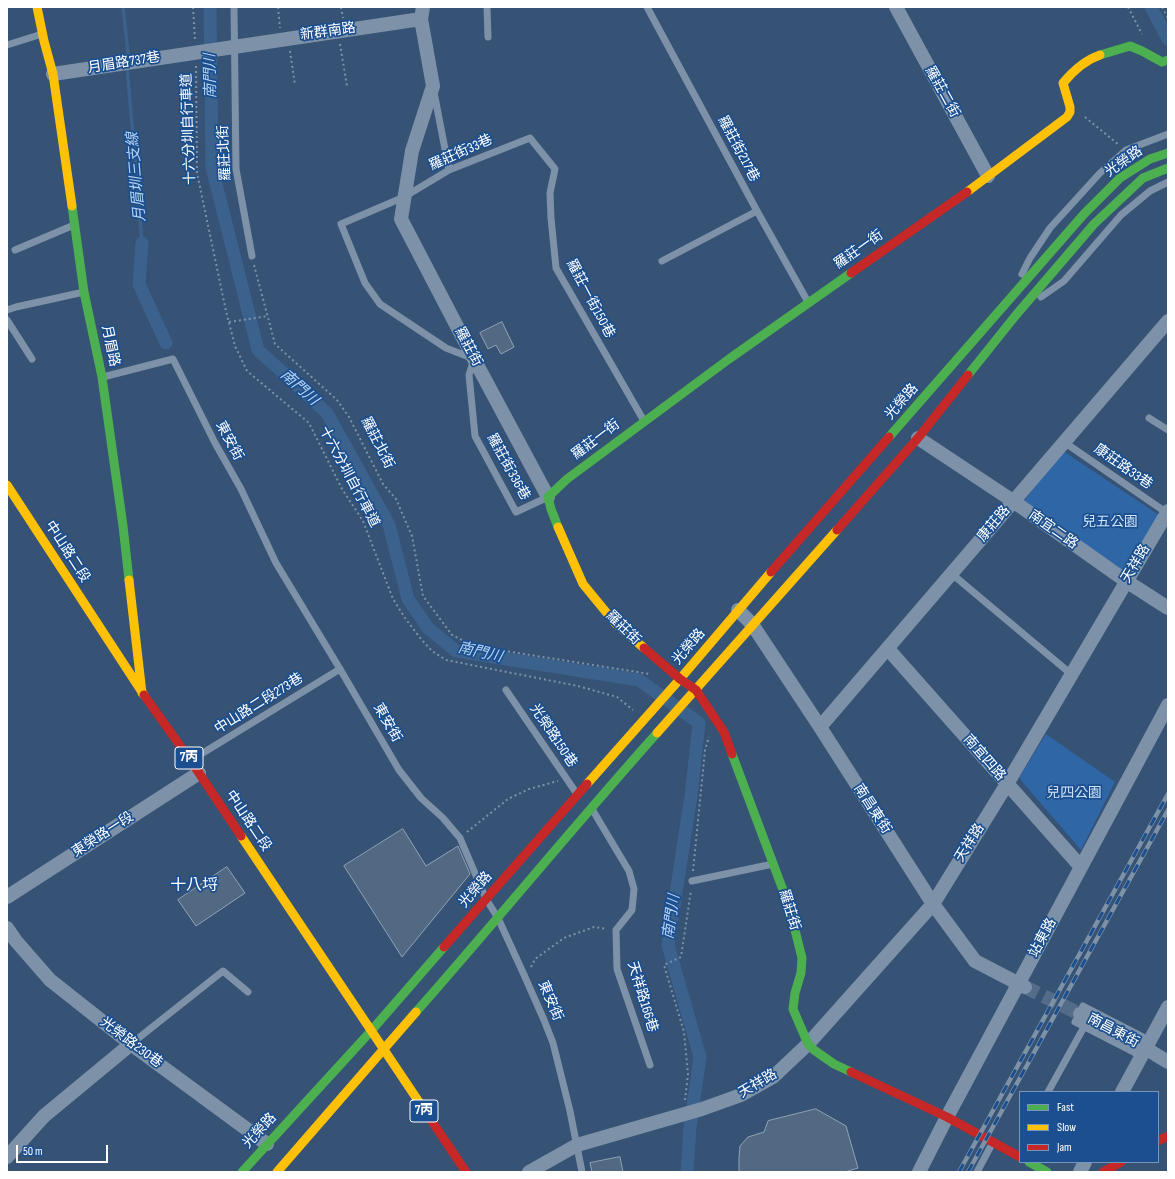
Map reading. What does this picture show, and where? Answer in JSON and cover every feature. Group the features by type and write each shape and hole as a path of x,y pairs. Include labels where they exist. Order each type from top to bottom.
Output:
{"street":[{"name":"月眉路","path":"37,7 53,74 84,292 102,377 123,526 142,693"},
{"name":"羅莊二街","path":"896,7 988,176"},
{"name":"新群南路","path":"199,52 338,31 422,13"},
{"name":"羅莊街","path":"422,13 433,86 412,151 401,220 548,497 551,509 583,584 615,623 680,679 696,690 724,732 789,906 802,958 801,973 795,993 793,1009 808,1044 834,1064 947,1117 1017,1153"},
{"path":"1070,106 1063,83 1072,72 1093,57 1130,46 1165,61"},
{"name":"月眉路737巷","path":"53,74 199,52"},
{"name":"羅莊一街","path":"548,497 567,479 644,422 808,303 988,176 1067,117 1070,112 1070,106"},
{"name":"光榮路","path":"242,1172 371,1031 646,719 738,610 1084,214 1120,178 1150,159 1168,153"},
{"name":"光榮路","path":"283,1170 383,1050 498,918 591,807 918,438 1016,315 1094,224 1143,178 1168,168"},
{"name":"康莊路","path":"820,727 1168,322"},
{"name":"南宜二路","path":"918,438 1013,501 1126,581 1168,608"},
{"name":"中山路二段","path":"7,485 142,693 191,761 466,1172"},
{"name":"天祥路","path":"682,1115 741,1095 773,1077 808,1044 933,904 1007,784 1167,512"},
{"name":"南昌東街","path":"738,610 752,624 933,904 975,961 1022,985"},
{"name":"南宜四路","path":"888,649 1081,867"},
{"name":"站東路","path":"920,1172 947,1117 1022,985 1081,867 1168,705"},
{"name":"東榮路一段","path":"7,897 199,773"},
{"name":"光榮路230巷","path":"7,928 16,941 50,980 131,1044 267,1144"},
{"path":"1123,1091 1168,1007"},
{"name":"南昌東街","path":"1082,1021 1145,1048 1168,1062"},
{"path":"7,1157 44,1116 131,1044"},
{"path":"529,1172 577,1145 682,1115"},
{"path":"1159,1140 1168,1136"},
{"path":"1031,1163 1047,1172"},
{"path":"1080,1172 1084,1163"},
{"path":"1103,1172 1119,1163"}],"lane":[{"path":"231,47 234,7"},
{"path":"487,7 488,36"},
{"name":"羅莊街217巷","path":"647,7 808,303"},
{"path":"7,45 43,34"},
{"name":"羅莊北街","path":"231,47 236,169 252,256"},
{"path":"433,86 449,170"},
{"path":"1006,304 1030,258 1050,228 1100,173 1126,150 1168,134"},
{"name":"羅莊街33巷","path":"404,197 449,170 530,138"},
{"name":"羅莊一街150巷","path":"530,138 555,169 550,193 556,268 644,422"},
{"path":"1016,315 1064,281 1121,215 1150,191 1168,182"},
{"path":"404,197 341,224 365,283 380,304 446,348 474,359"},
{"path":"662,261 757,211"},
{"path":"15,250 74,225"},
{"path":"7,310 84,292"},
{"path":"7,320 32,359"},
{"name":"東安街","path":"102,377 173,359 215,443 241,489 276,563 399,770 421,798 443,818 460,838 486,899 498,918 525,977 553,1043 570,1111 582,1172"},
{"name":"羅莊街336巷","path":"474,359 469,375 476,436 516,512 548,497"},
{"path":"1149,418 1168,430"},
{"name":"康莊路33巷","path":"1064,442 1167,512"},
{"path":"952,574 1071,674"},
{"name":"中山路二段273巷","path":"191,761 340,669"},
{"name":"光榮路150巷","path":"506,690 578,796"},
{"path":"591,807 629,871 634,889 632,910 616,930"},
{"path":"692,881 773,864"},
{"name":"天祥路166巷","path":"616,930 617,969 650,1065"},
{"path":"131,1044 223,971 248,992"},
{"path":"1048,1091 1082,1021"},
{"path":"977,1172 993,1142"}],"path":[{"name":"十六分圳自行車道","path":"194,7 199,52 197,173 235,346 247,371 309,423 342,489 363,520 393,599 405,618 432,651 446,660 578,686 617,697 646,719"},
{"path":"278,7 295,85"},
{"path":"1162,7 1168,18"},
{"path":"338,31 348,86"},
{"path":"1070,106 1126,150"},
{"name":"羅莊北街","path":"252,256 275,344 337,400 349,417 383,484 396,499 412,536 423,596 452,635 474,646 650,674"},
{"path":"229,322 268,316"},
{"path":"682,1115 688,1074 684,1032 664,965 681,957 692,881 705,750 715,718"},
{"path":"460,838 508,799 529,789 566,779"},
{"path":"525,977 535,959 564,938 594,927 616,930"}],"green space":[{"name":"兒五公園","path":"1063,451 1159,515 1124,572 1024,501"},
{"name":"兒四公園","path":"1046,734 1115,782 1081,850 1019,778"}],"building":[{"path":"502,322 514,347 501,354 496,345 488,349 480,333"},
{"path":"403,829 426,866 458,846 470,874 402,957 344,866"},
{"path":"227,867 245,893 196,926 178,900"},
{"path":"816,1109 846,1126 858,1168 845,1172 739,1172 740,1146 748,1137 764,1132 768,1121"},
{"path":"620,1157 623,1172 592,1172 590,1163"}],"waterway":[{"name":"月眉圳三支線","path":"123,7 128,53 127,60"},
{"name":"南門川","path":"210,7 212,168 258,350 327,413 389,525 408,599 428,628 456,651 639,680 699,723 691,796 668,945 700,1057 690,1127 687,1172"},
{"path":"1151,7 1168,39"},
{"name":"月眉圳三支線","path":"127,66 142,243"},
{"name":"月眉圳三支線","path":"142,243 139,284 166,343"}],"tunnel":[{"path":"1025,987 1080,1014"}],"railway":[{"path":"959,1172 1168,794"},
{"path":"968,1172 1168,810"}],"traffic: fast":[{"path":"1100,55 1130,46 1162,62 1168,60"},
{"path":"889,437 1084,214 1120,178 1150,159 1168,153"},
{"path":"968,375 1016,315 1094,224 1143,178 1168,168"},
{"path":"72,206 84,292 102,377 129,580"},
{"path":"558,527 548,497 567,479 729,359 851,273"},
{"path":"416,1012 657,733"},
{"path":"732,754 789,906 802,958 801,973 795,993 793,1009 808,1044 834,1064 851,1072"},
{"path":"242,1172 371,1031 444,947"},
{"path":"1031,1163 1047,1172"}],"traffic: slow":[{"path":"37,7 53,74 72,206"},
{"path":"967,192 1067,117 1070,112 1070,107 1063,83 1080,66 1100,55"},
{"path":"7,485 144,695"},
{"path":"558,527 583,584 615,623 644,648"},
{"path":"657,733 837,530"},
{"path":"587,784 680,679 771,572"},
{"path":"129,580 142,693"},
{"path":"241,836 423,1108"},
{"path":"277,1172 416,1012"}],"traffic: jam":[{"path":"851,273 967,192"},
{"path":"837,530 918,438 968,375"},
{"path":"771,572 889,437"},
{"path":"644,648 680,679 696,690 724,732 732,754"},
{"path":"144,695 191,761 241,836"},
{"path":"444,947 587,784"},
{"path":"851,1072 947,1117 1019,1156"},
{"path":"423,1108 466,1172"},
{"path":"1159,1140 1168,1136"},
{"path":"1103,1172 1119,1163"}],"district":[{"name":"十八埒","path":"194,886"}]}
